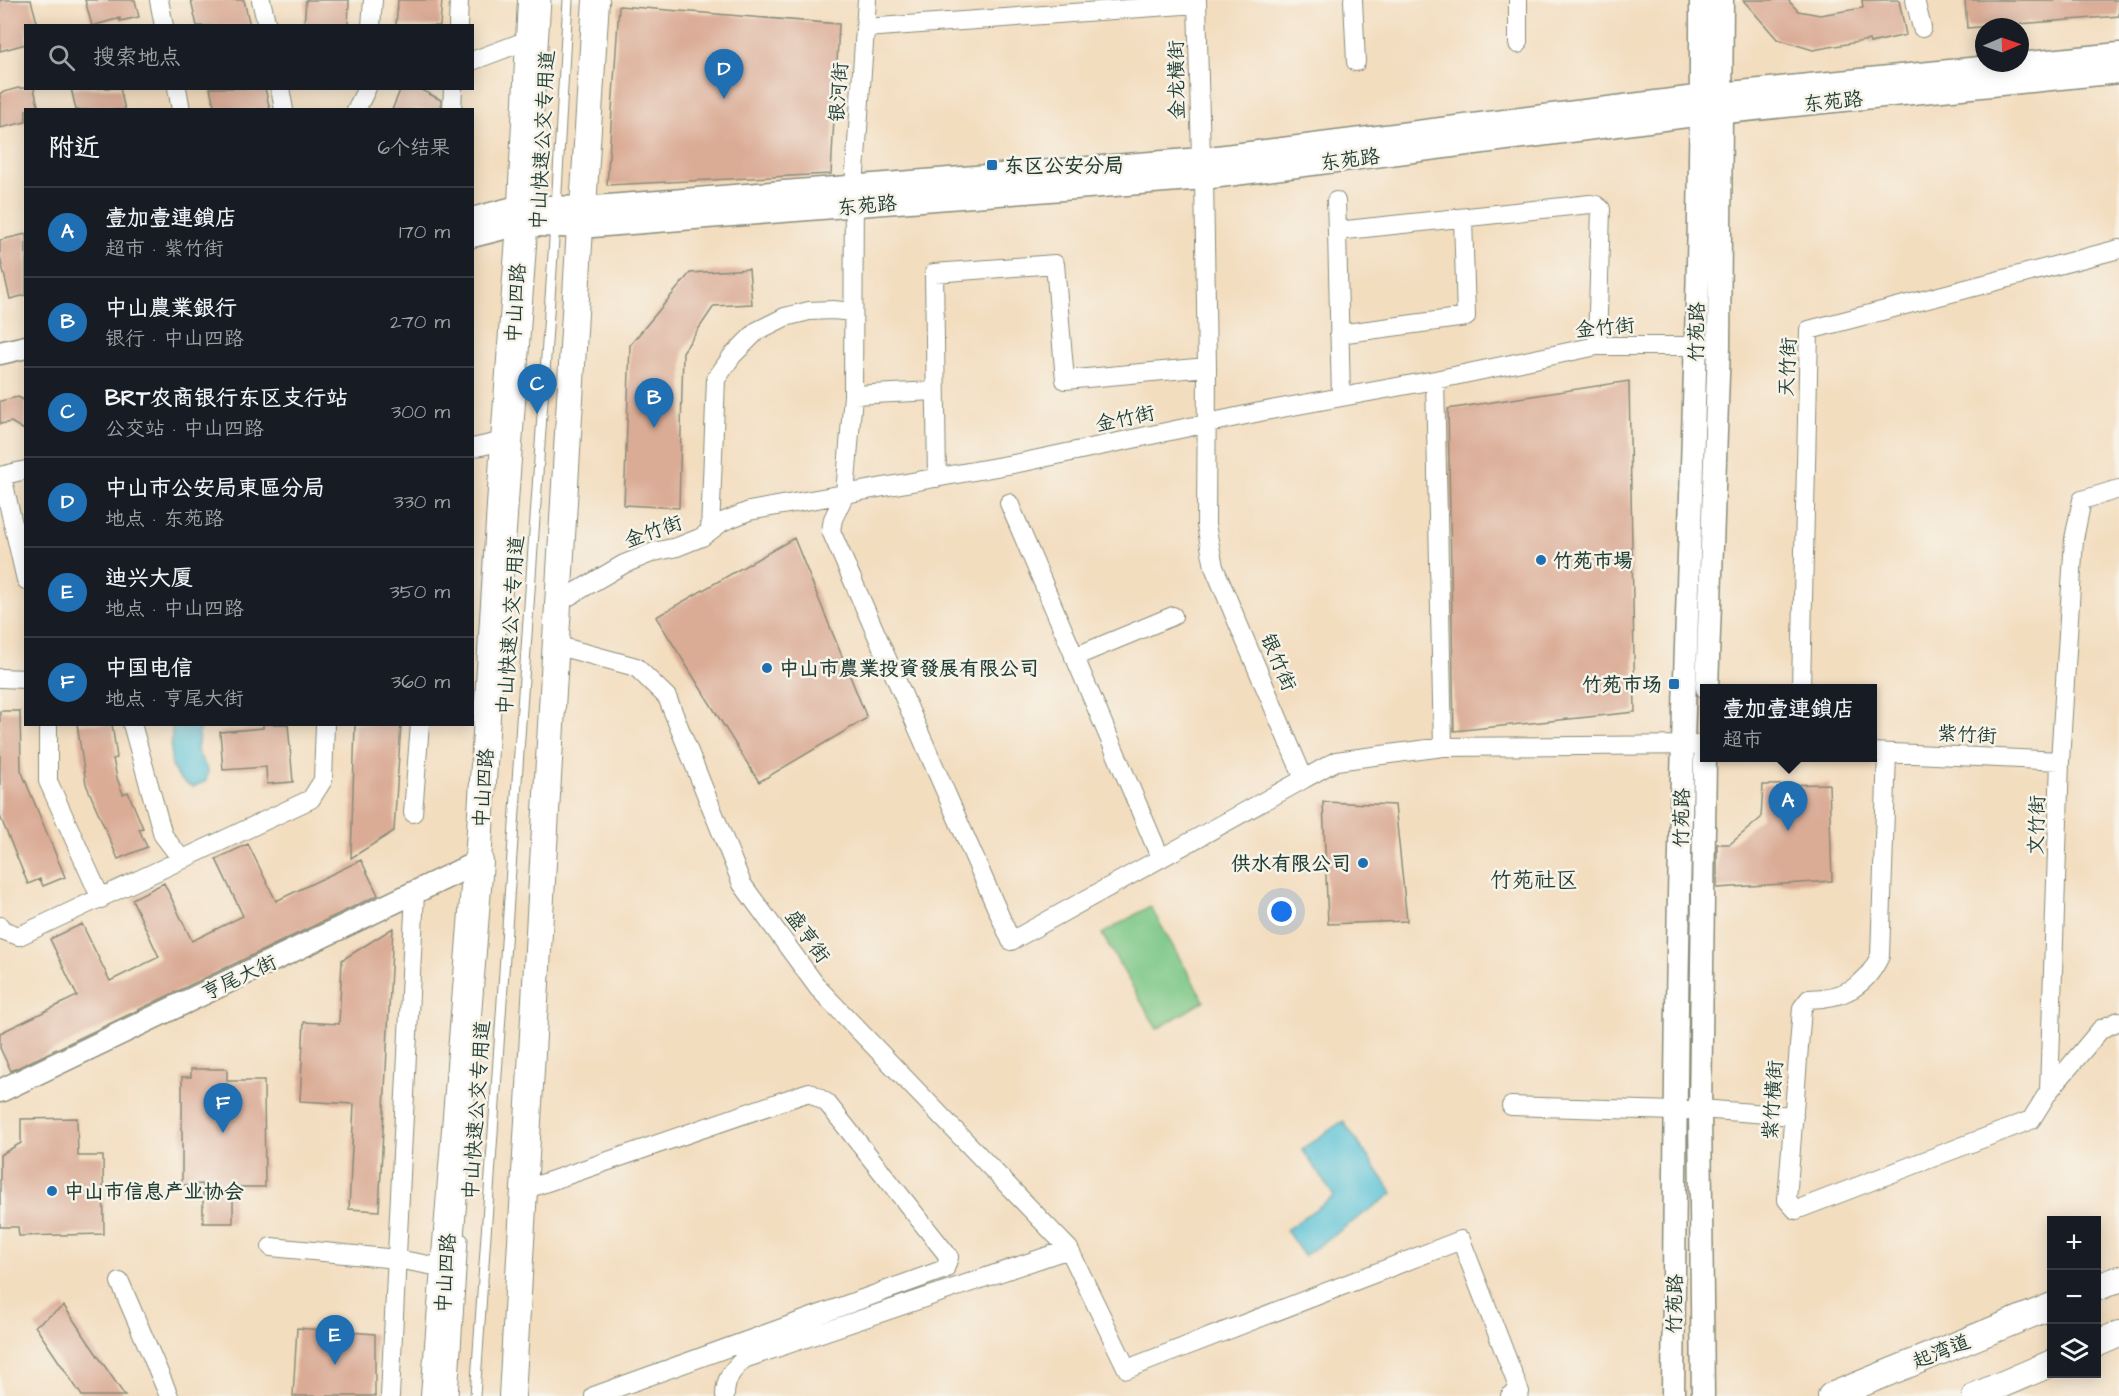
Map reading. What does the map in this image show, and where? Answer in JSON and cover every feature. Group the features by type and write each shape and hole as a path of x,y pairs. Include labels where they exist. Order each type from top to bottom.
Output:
{"main road":[{"name":"中山四路","path":"512,1396 555,645 560,602 546,214 528,40 531,0"},
{"name":"中山四路","path":"436,1396 478,862 504,441 546,214 596,0"},
{"path":"2101,1286 2119,1279"},
{"name":"起湾道","path":"1832,1396 2047,1308"},
{"path":"2101,1342 2119,1334"},
{"path":"1975,1396 2047,1365"}],"street":[{"path":"159,0 164,24"},
{"path":"261,0 267,24"},
{"path":"371,24 373,0"},
{"path":"458,24 459,0"},
{"name":"银河街","path":"867,0 854,196 853,395 845,494 833,519 831,531 1011,940 1160,857"},
{"path":"1353,0 1356,62"},
{"path":"1518,0 1518,44"},
{"path":"1701,0 1711,104"},
{"path":"1711,104 1722,0"},
{"path":"1915,0 1922,28"},
{"path":"865,28 1197,2"},
{"name":"金龙横街","path":"1197,2 1202,168"},
{"path":"474,60 528,40"},
{"name":"东苑路","path":"546,214 854,196 1202,168 2119,54"},
{"name":"东苑路","path":"1711,104 2119,72"},
{"path":"177,90 181,108"},
{"path":"280,90 284,108"},
{"path":"357,108 366,90"},
{"path":"452,108 453,90"},
{"name":"竹苑路","path":"1707,684 1719,346 1711,104"},
{"name":"竹苑路","path":"1673,1396 1675,1111 1693,744 1696,346 1711,104"},
{"name":"银竹街","path":"1202,168 1207,367 1206,525 1214,567 1304,778"},
{"path":"1336,201 1341,397"},
{"path":"1337,231 1596,205 1600,209 1597,346"},
{"path":"474,219 546,214"},
{"path":"474,235 546,214"},
{"path":"1339,334 1466,317 1463,218"},
{"name":"天竹街","path":"1801,684 1809,330 2119,249"},
{"path":"936,478 934,273 1055,264 1065,380 1207,367"},
{"path":"710,531 716,379 732,356 757,331 785,317 809,310 853,312"},
{"path":"0,339 24,334"},
{"name":"金竹街","path":"560,602 624,564 702,537 722,522 749,512 1024,462 1597,346 1719,346"},
{"path":"0,353 24,347"},
{"path":"1436,380 1443,747"},
{"path":"853,395 934,391"},
{"path":"474,448 504,441"},
{"path":"24,470 1,476 24,571"},
{"name":"文竹街","path":"2049,1091 2060,761 2074,539 2082,500 2119,489"},
{"path":"1009,503 1160,857 1336,761 1443,747 1693,744"},
{"path":"1074,657 1173,616"},
{"name":"盛亨街","path":"555,645 636,667 667,697 742,884 818,988 1069,1249 1127,1369 1461,1239 1520,1392 1510,1396"},
{"path":"0,678 24,679"},
{"path":"48,726 48,781 101,898"},
{"path":"133,726 163,835 182,860"},
{"path":"0,926 2,930 20,936 311,799 323,780 325,726"},
{"path":"413,813 420,726"},
{"name":"紫竹街","path":"1880,752 2060,761"},
{"name":"紫竹横街","path":"1880,752 1880,956 1873,971 1856,987 1830,998 1809,999 1802,1008 1787,1200 1796,1210 2031,1120 2049,1091"},
{"name":"竹苑路","path":"1702,1396 1700,1109 1705,762"},
{"name":"亨尾大街","path":"0,1091 478,862"},
{"path":"390,1396 415,893"},
{"path":"2049,1091 2101,1029 2119,1021"},
{"path":"524,1190 809,1092 827,1103 949,1257 945,1269 594,1396"},
{"path":"1511,1106 1675,1111 1700,1109 1794,1116"},
{"path":"271,1247 397,1259 445,1268"},
{"path":"725,1396 725,1386 732,1370 744,1359 1069,1249"},
{"path":"120,1282 169,1396"}],"lane":[{"name":"中山快速公交专用道","path":"536,160 546,0"},
{"name":"中山快速公交专用道","path":"505,632 568,0"},
{"name":"中山快速公交专用道","path":"475,1396 546,214"},
{"path":"478,862 492,823"},
{"path":"453,1396 464,1229"}],"green space":[{"path":"1150,906 1204,1001 1157,1029 1102,934"}],"water":[{"path":"172,726 200,726 197,751 208,771 206,781 193,787 183,781 173,768"},
{"path":"1343,1121 1393,1193 1304,1256 1286,1230 1334,1196 1302,1149"}],"building":[{"path":"0,0 31,0 37,24 24,24 24,45 0,51"},
{"path":"85,0 135,0 139,17 91,24"},
{"path":"191,0 244,0 250,24 197,24"},
{"path":"306,0 349,0 348,24 304,24"},
{"path":"398,0 442,0 440,24 396,24"},
{"path":"1743,0 1788,0 1798,11 1820,15 1863,8 1862,0 1899,0 1906,35 1870,43 1869,40 1813,50 1777,39"},
{"path":"1965,0 2119,0 2119,16 2029,23 2029,18 1975,18 1975,27 1967,28"},
{"path":"619,6 839,24 831,174 607,185"},
{"path":"18,88 34,90 39,108 24,108 24,122 0,128 0,93"},
{"path":"71,90 120,90 125,108 76,108"},
{"path":"210,90 265,90 270,108 215,108"},
{"path":"400,90 422,90 441,100 441,108 393,108"},
{"path":"24,234 24,296 10,299 0,257 0,240"},
{"path":"749,269 752,304 714,306 683,352 679,508 624,505 630,345 690,273"},
{"name":"竹苑市場","path":"1629,381 1635,712 1454,731 1448,409"},
{"path":"18,397 24,400 24,430 11,422 0,424 0,401"},
{"name":"中山市農業投資發展有限公司","path":"794,538 867,718 759,782 656,617"},
{"path":"0,711 20,711 21,770 65,877 43,886 40,879 28,884 0,816"},
{"path":"77,726 112,726 117,758 113,759 117,778 123,794 128,792 143,828 139,829 147,847 118,859 86,784"},
{"path":"263,726 288,726 293,782 267,784 266,767 223,770 220,732 263,728"},
{"path":"355,726 401,726 394,831 351,858"},
{"path":"1829,784 1832,881 1717,888 1717,844 1730,844 1761,818 1763,785"},
{"name":"供水有限公司","path":"1323,802 1395,805 1407,921 1328,924"},
{"path":"248,844 276,901 361,860 378,895 11,1071 0,1048 0,1033 77,996 50,939 82,924 110,981 159,957 132,899 164,883 192,941 243,916 216,859"},
{"path":"393,928 379,1211 349,1209 354,1104 300,1101 304,1022 339,1024 342,960"},
{"path":"191,1069 227,1069 227,1081 264,1081 265,1187 233,1187 233,1223 203,1223 203,1184 182,1185 182,1077 191,1077"},
{"name":"中山市信息产业协会","path":"77,1118 78,1156 103,1156 104,1234 19,1236 18,1227 0,1227 0,1155 21,1143 21,1119"},
{"path":"64,1306 125,1396 82,1396 35,1326"},
{"path":"297,1328 375,1334 375,1396 293,1396"}],"place":[{"name":"中山市公安局東區分局","path":"724,99"},
{"name":"东区公安分局","path":"992,165"},
{"name":"BRT农商银行东区支行站","path":"537,414"},
{"name":"中山農業銀行","path":"654,428"},
{"name":"竹苑市場","path":"1541,560"},
{"name":"中山市農業投資發展有限公司","path":"767,668"},
{"name":"竹苑市场","path":"1674,684"},
{"name":"壹加壹連鎖店","path":"1788,831"},
{"name":"供水有限公司","path":"1363,863"},
{"name":"中国电信","path":"223,1133"},
{"name":"中山市信息产业协会","path":"52,1191"},
{"name":"迪兴大厦","path":"335,1365"}],"district":[{"name":"竹苑社区","path":"1534,879"}]}
